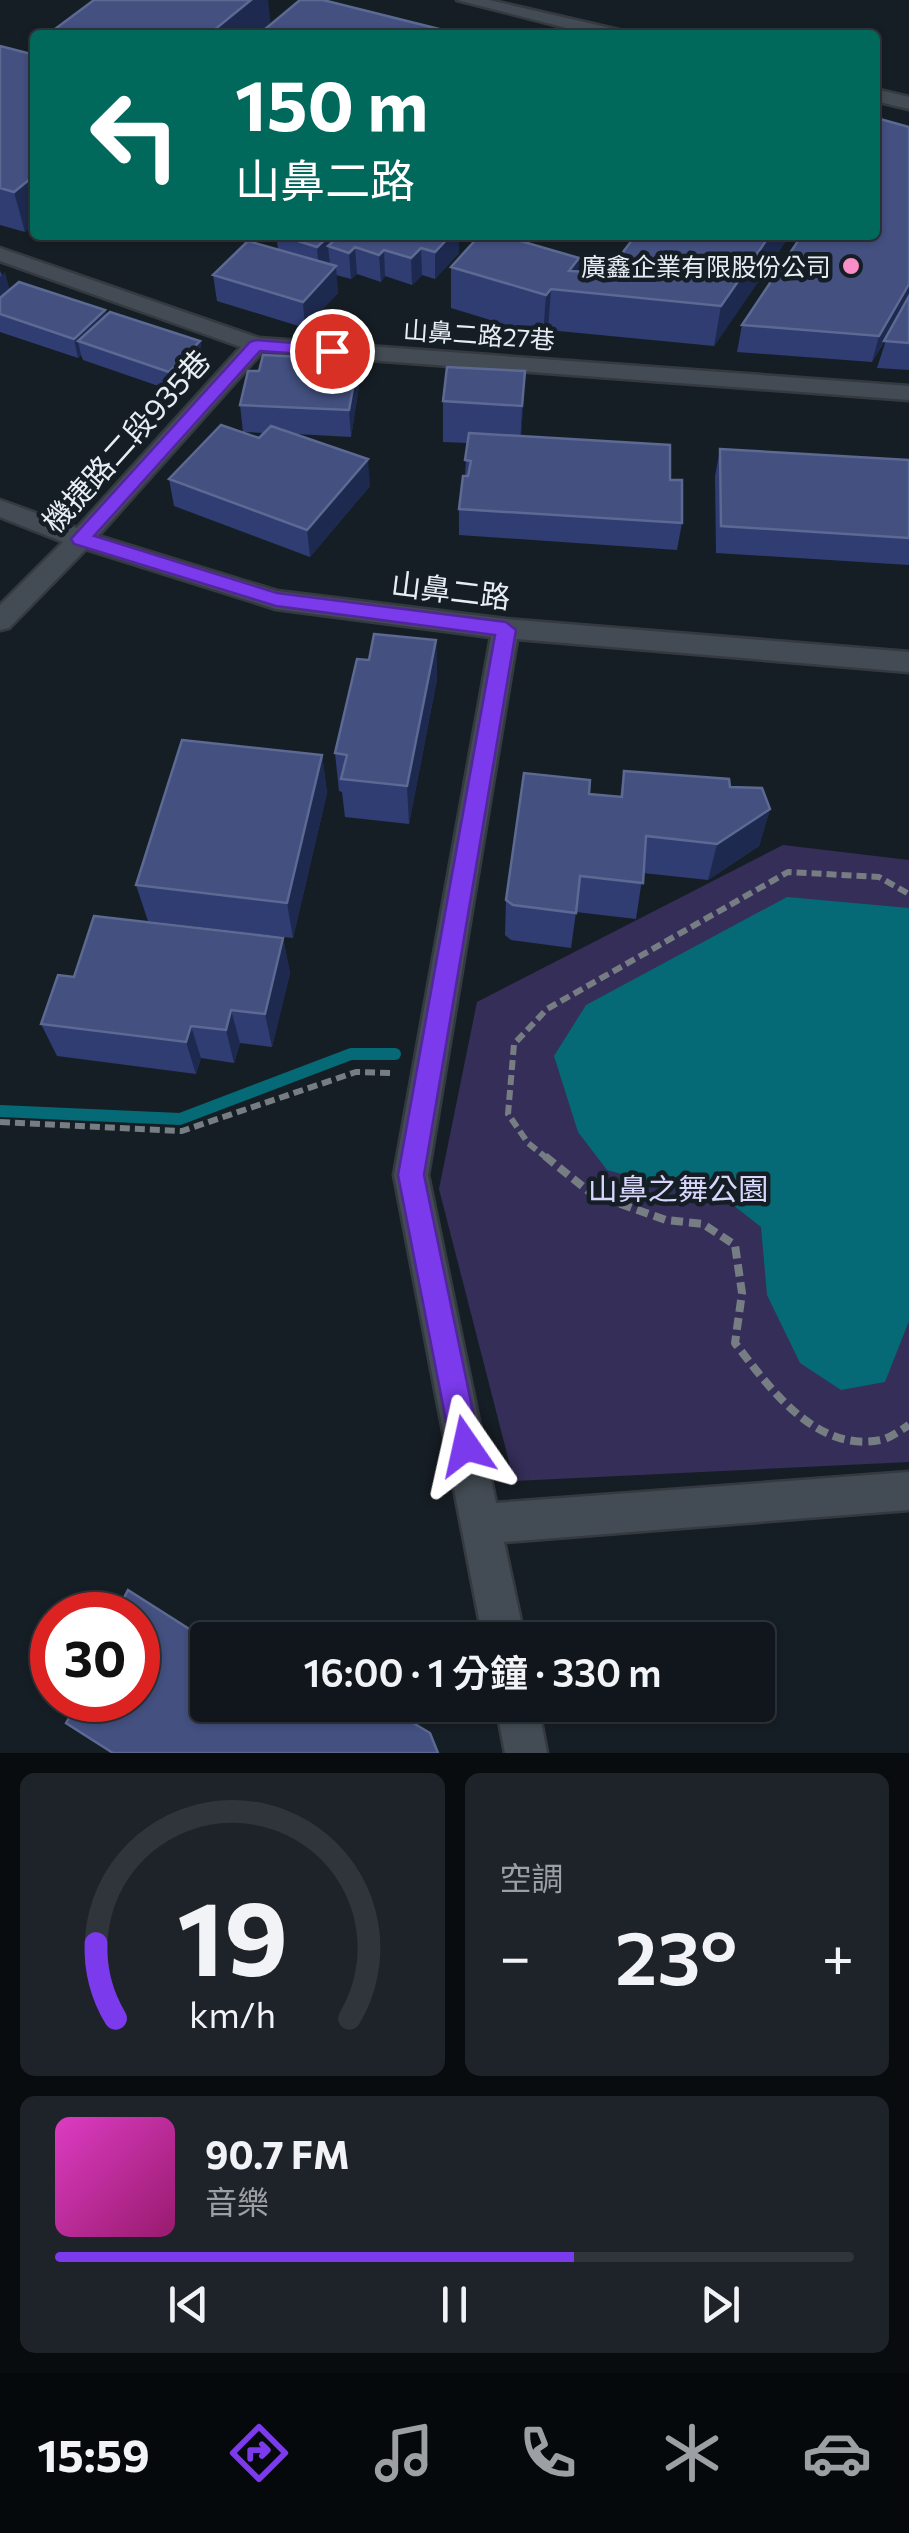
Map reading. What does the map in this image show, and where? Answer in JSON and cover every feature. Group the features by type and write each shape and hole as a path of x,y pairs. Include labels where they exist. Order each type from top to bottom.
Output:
{"street":[{"path":"466,0 551,28"},
{"path":"880,96 909,103"},
{"name":"山鼻二路27巷","path":"0,254 256,346 909,393"},
{"name":"機捷路二段935巷","path":"0,621 81,539 256,346"},
{"name":"山鼻二路","path":"0,508 81,539 276,600 506,630 909,662"},
{"path":"500,1622 411,1175 506,630"},
{"path":"481,1524 909,1491"},
{"path":"520,1722 526,1753"}],"path":[{"path":"909,894 879,877 788,872 547,1009 514,1044 508,1114 528,1143 592,1194 666,1220 703,1224 735,1245 742,1293 735,1343 786,1408 843,1439 882,1440 909,1425"},
{"path":"0,1122 182,1131 356,1072 428,1075"}],"green space":[{"name":"山鼻之舞公園","path":"783,845 909,860 909,1462 514,1481 439,1189 477,1002"}],"water":[{"path":"787,897 909,908 909,1321 885,1382 841,1390 800,1363 767,1295 761,1227 733,1205 607,1170 578,1132 554,1056 586,1005"}],"building":[{"path":"94,0 251,0 214,30 54,30"},
{"path":"300,0 323,0 443,30 264,30"},
{"path":"0,46 30,54 30,179 14,192 0,188"},
{"name":"廣鑫企業有限股份公司","path":"880,119 909,127 909,284 879,336 742,325 799,240 880,240"},
{"path":"295,240 325,240 317,247"},
{"path":"335,240 446,240 435,252 421,248 411,258 384,250 379,255 355,247 349,253 328,246"},
{"path":"475,240 517,240 579,258 569,271 607,273 632,240 767,240 721,306 551,289 546,295 451,267"},
{"path":"248,241 336,266 303,302 213,275"},
{"path":"19,282 105,310 74,339 0,314 0,298"},
{"path":"909,296 909,343 884,341"},
{"path":"110,312 200,341 169,372 78,341"},
{"path":"263,355 358,360 349,410 240,405 248,371 259,371"},
{"path":"447,367 525,371 522,406 443,401"},
{"path":"221,425 259,438 271,426 368,459 307,530 169,479"},
{"path":"469,433 670,445 670,480 682,480 682,523 459,509 463,476 468,476 471,461 465,460"},
{"path":"720,449 909,460 909,538 721,526"},
{"path":"374,634 436,640 407,786 341,779 347,755 335,753 357,659 369,660"},
{"path":"182,740 322,755 287,903 136,885"},
{"path":"624,771 729,779 730,787 762,788 770,809 717,844 646,836 643,883 580,876 576,913 513,905 506,900 524,773 590,780 589,794 622,797"},
{"path":"94,916 283,938 265,1014 231,1010 226,1030 191,1026 186,1042 41,1024 58,975 74,977"},
{"path":"160,1610 190,1630 190,1722 412,1722 430,1733 438,1753 113,1753 66,1723 160,1722"}],"waterway":[{"path":"0,1111 180,1119 351,1054 395,1054"}],"place":[{"name":"廣鑫企業有限股份公司","path":"851,266"}],"route":[{"path":"332,351 256,346 81,539 276,600 506,630 411,1175 466,1446"}]}
